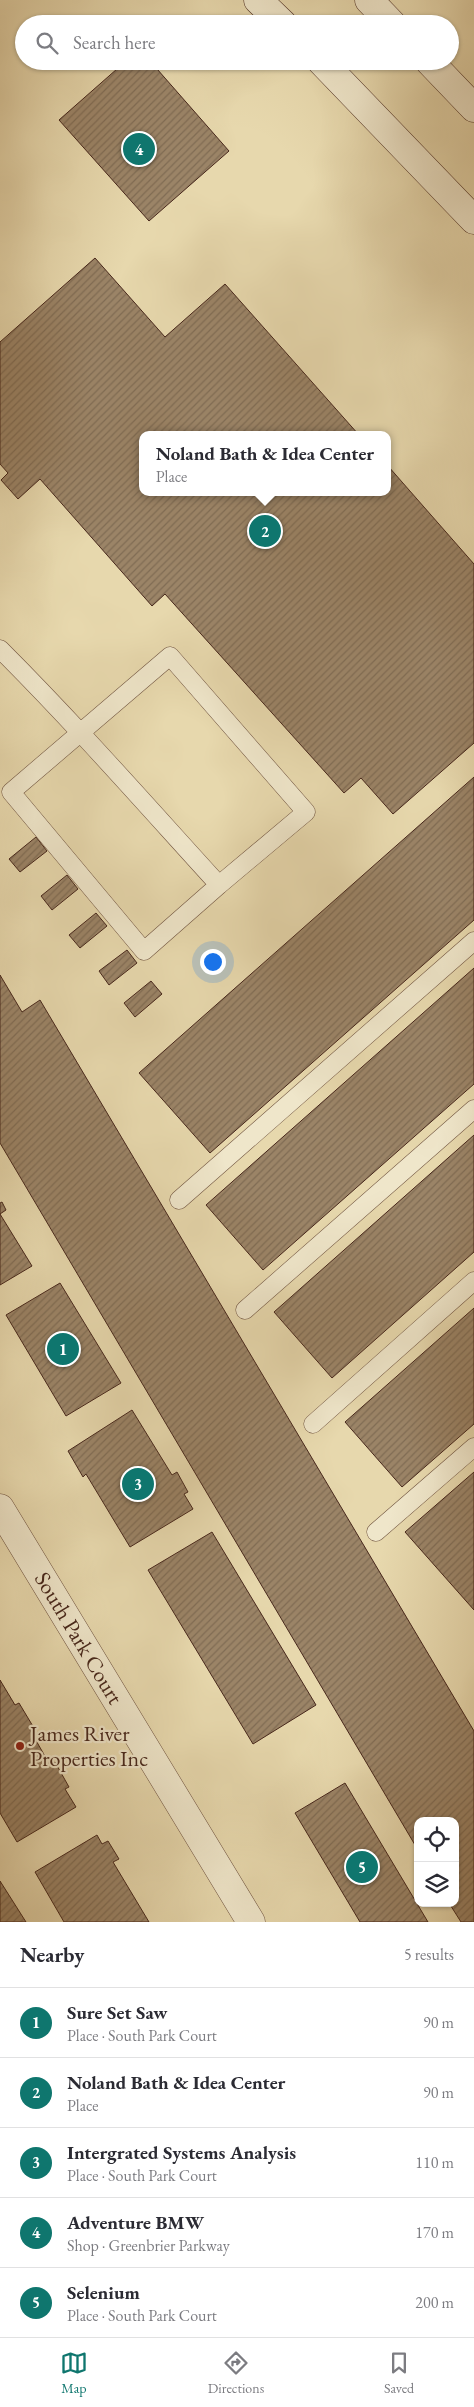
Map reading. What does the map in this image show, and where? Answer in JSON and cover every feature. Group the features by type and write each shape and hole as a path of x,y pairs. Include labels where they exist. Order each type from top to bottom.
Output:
{"street":[{"path":"258,0 273,15"},
{"path":"369,0 383,15"},
{"path":"330,70 474,220"},
{"path":"438,70 474,108"},
{"name":"South Park Court","path":"0,1508 251,1922"}],"lane":[{"path":"0,649 81,733 219,885"},
{"path":"170,656 306,812 219,885 144,951 12,792 170,656"},
{"path":"179,1200 474,941"},
{"path":"245,1310 474,1109"},
{"path":"313,1424 474,1281"},
{"path":"376,1532 474,1447"}],"building":[{"path":"116,70 158,70 229,151 149,221 59,120"},
{"path":"95,258 165,337 225,284 355,431 139,431 139,496 391,496 391,469 474,564 474,743 393,814 361,778 344,793 165,594 152,606 40,479 18,499 1,480 8,473 0,464 0,342"},
{"path":"474,777 474,920 210,1153 139,1073"},
{"path":"36,837 47,851 20,872 9,859"},
{"path":"67,875 78,889 52,910 41,896"},
{"path":"96,913 107,926 80,948 69,935"},
{"path":"127,950 137,963 109,985 99,971"},
{"path":"474,968 474,1084 263,1270 206,1205"},
{"path":"0,975 22,1012 40,1000 474,1731 474,1922 461,1922 452,1907 459,1907 459,1817 414,1817 414,1843 0,1143"},
{"path":"151,981 162,994 135,1017 124,1003"},
{"path":"474,1135 474,1252 332,1378 274,1312"},
{"path":"2,1202 6,1210 0,1214 0,1203"},
{"path":"0,1214 32,1266 0,1285"},
{"path":"60,1283 121,1383 66,1416 6,1315"},
{"path":"474,1308 474,1424 402,1487 345,1422"},
{"path":"132,1410 172,1475 177,1472 188,1492 184,1494 193,1509 130,1547 86,1474 83,1477 68,1451"},
{"path":"474,1472 474,1610 405,1532"},
{"path":"212,1532 316,1705 253,1744 148,1570"},
{"name":"James River Properties Inc","path":"0,1680 15,1705 19,1703 34,1728 30,1730 50,1765 55,1762 69,1787 65,1789 76,1807 17,1842 0,1813"},
{"path":"345,1783 414,1899 414,1907 419,1907 428,1922 360,1922 295,1813"},
{"path":"97,1835 102,1844 108,1841 119,1859 113,1862 149,1922 64,1922 35,1872"},
{"path":"0,1881 26,1922 0,1922"}],"place":[{"name":"Adventure BMW","path":"139,149"},
{"name":"Noland Bath & Idea Center","path":"265,531"},
{"name":"Sure Set Saw","path":"63,1349"},
{"name":"Intergrated Systems Analysis","path":"138,1484"},
{"name":"James River Properties Inc","path":"20,1746"},
{"name":"Selenium","path":"362,1867"}]}
